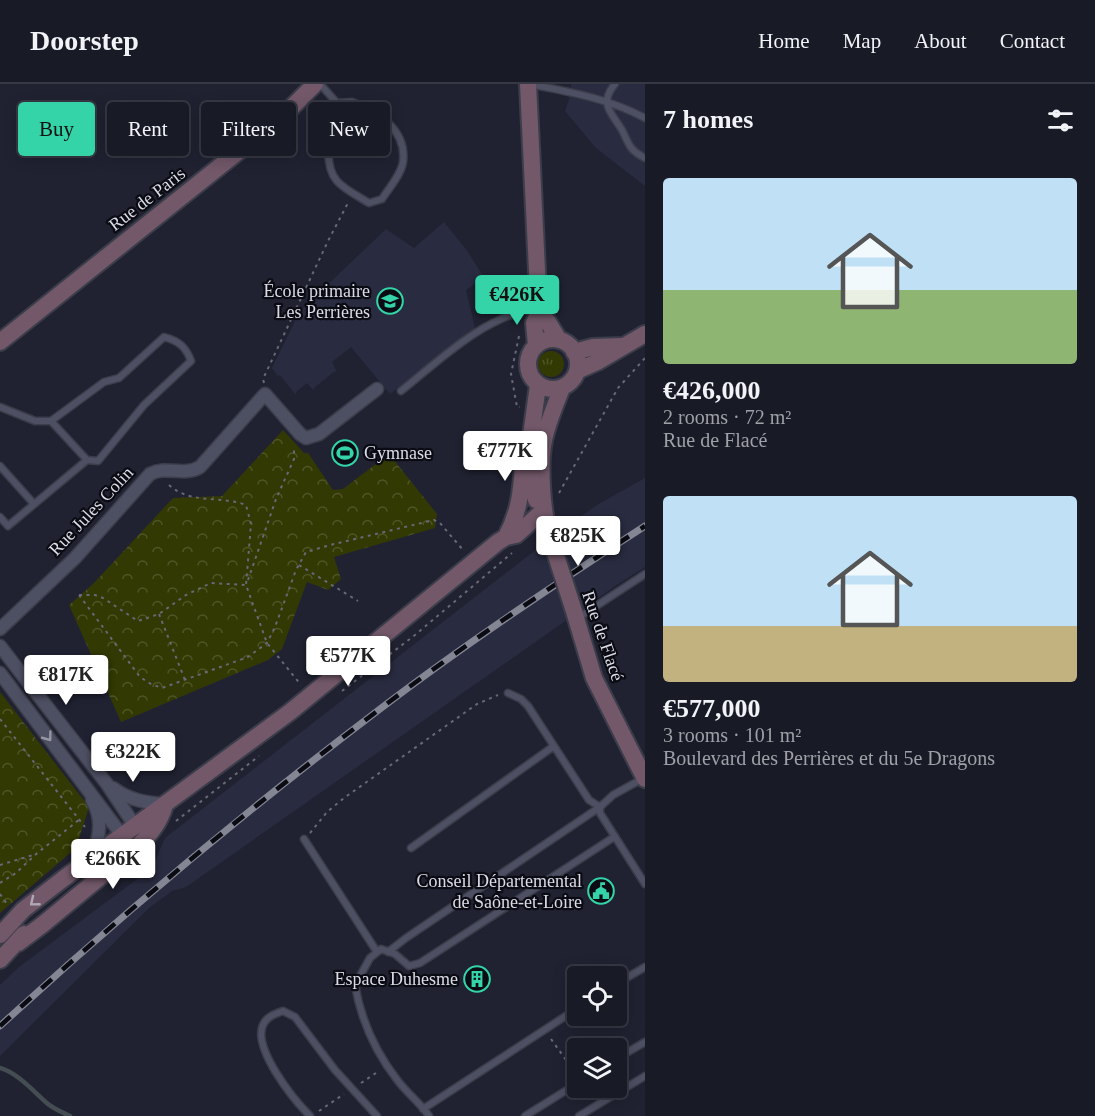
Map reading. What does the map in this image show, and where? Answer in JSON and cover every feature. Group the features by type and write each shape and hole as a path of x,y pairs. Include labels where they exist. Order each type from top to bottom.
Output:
{"main road":[{"name":"Rue de Paris","path":"0,342 288,111 315,84"},
{"name":"Rue de Flacé","path":"506,537 521,499 523,466 531,436 538,385 529,373 528,366 531,351 536,345 534,323 538,310 528,84"},
{"path":"538,310 559,340"},
{"path":"536,345 547,340 559,340 565,343 574,352 578,361 577,371 645,334"},
{"path":"574,352 593,347 623,346"},
{"name":"Rue de Flacé","path":"541,512 544,442 552,411 562,388 571,381 577,371"},
{"path":"538,385 546,388 562,388"},
{"name":"Rue de Flacé","path":"531,436 531,475 594,678 645,779"},
{"path":"0,960 51,918 165,804 310,696 506,537 516,536 541,512"},
{"path":"0,935 23,910 91,859 130,837 152,832 161,817 165,804"}],"street":[{"path":"265,394 306,438 312,437 377,388"},
{"name":"Rue Jules Colin","path":"0,629 75,558 143,480 155,471 167,469 192,472 200,467 265,394"},
{"path":"0,646 107,784 130,837"},
{"path":"0,673 81,781 130,837"},
{"path":"81,781 96,805 100,826 99,842 91,859"},
{"path":"107,784 129,798 165,804"}],"lane":[{"path":"320,84 336,102"},
{"path":"528,84 607,101 645,118"},
{"path":"615,84 610,89 607,101 608,112 622,131 626,142 635,153 645,158"},
{"path":"329,156 330,171 338,182 369,203 382,199 403,163 403,150 399,138 390,125"},
{"path":"401,392 469,337 514,312 538,310"},
{"path":"0,408 35,421 51,421 104,382 119,378 164,337 177,340 187,351 191,361 144,405 98,461 87,460 51,421"},
{"path":"0,516 8,526 87,460"},
{"path":"0,466 34,504"},
{"path":"574,614 645,574"},
{"path":"508,693 521,699 528,706 589,800 600,807 602,818 645,884"},
{"path":"411,848 554,746"},
{"path":"388,952 600,807 613,795 645,779"},
{"path":"429,1116 399,1082 378,1051 359,1010 355,985 370,958 381,949 395,954 409,966 420,963 614,837"},
{"path":"304,839 377,952"},
{"path":"627,978 645,967"},
{"path":"310,1116 281,1082 261,1040 263,1024 271,1015 283,1011 295,1017 335,1070 377,1116"},
{"path":"423,1108 567,1015"},
{"path":"627,1053 645,1042"},
{"path":"579,1116 645,1077"},
{"path":"525,1116 567,1090"}],"path":[{"path":"265,394 263,379 353,193"},
{"path":"557,496 618,388 645,358"},
{"path":"246,585 276,499 294,459 293,426"},
{"path":"580,444 585,447"},
{"path":"155,471 177,492 208,500 236,501 246,505 251,524 246,585 267,643 310,696"},
{"path":"246,585 211,583 186,595 159,614 138,621 103,598 95,595 79,595 140,677 162,688 248,657 267,643 306,552 434,520 440,523 464,552"},
{"path":"299,565 358,601"},
{"path":"159,614 185,680"},
{"path":"304,839 327,812 344,798 477,704 492,696 508,693"},
{"path":"0,719 80,819 93,840 99,842"},
{"path":"0,883 16,873 80,819"},
{"path":"0,865 35,855"},
{"path":"544,1030 567,1061"}],"shaded area":[{"path":"571,84 645,84 645,186 596,148 565,111"},
{"name":"École primaire Les Perrières","path":"444,222 468,252 484,278 466,290 475,328 390,394 351,347 332,362 337,372 335,371 314,388 314,391 307,383 296,392 296,395 272,368 300,311 386,229 414,248"},
{"path":"645,478 645,567 186,887 172,891 149,908 0,1056 0,985 19,967 152,868 165,838 560,531 597,505"}],"green space":[{"path":"551,351 560,355 564,364 560,373 551,377 542,373 538,364 542,355"},
{"path":"283,430 304,453 308,453 333,490 343,489 389,454 437,514 435,528 334,557 341,579 328,590 307,582 282,649 268,660 121,722 69,605 93,584 173,498 222,496"},
{"path":"0,692 89,807 76,848 0,913"}],"waterway":[{"path":"0,1068 19,1078 50,1106 70,1116"}],"railway":[{"path":"0,1026 186,863 331,747 477,638 645,526"}],"place":[{"name":"École primaire Les Perrières","path":"390,301"},
{"name":"Gymnase","path":"345,453"},
{"name":"Conseil Départemental de Saône-et-Loire","path":"601,891"},
{"name":"Espace Duhesme","path":"477,979"}]}
